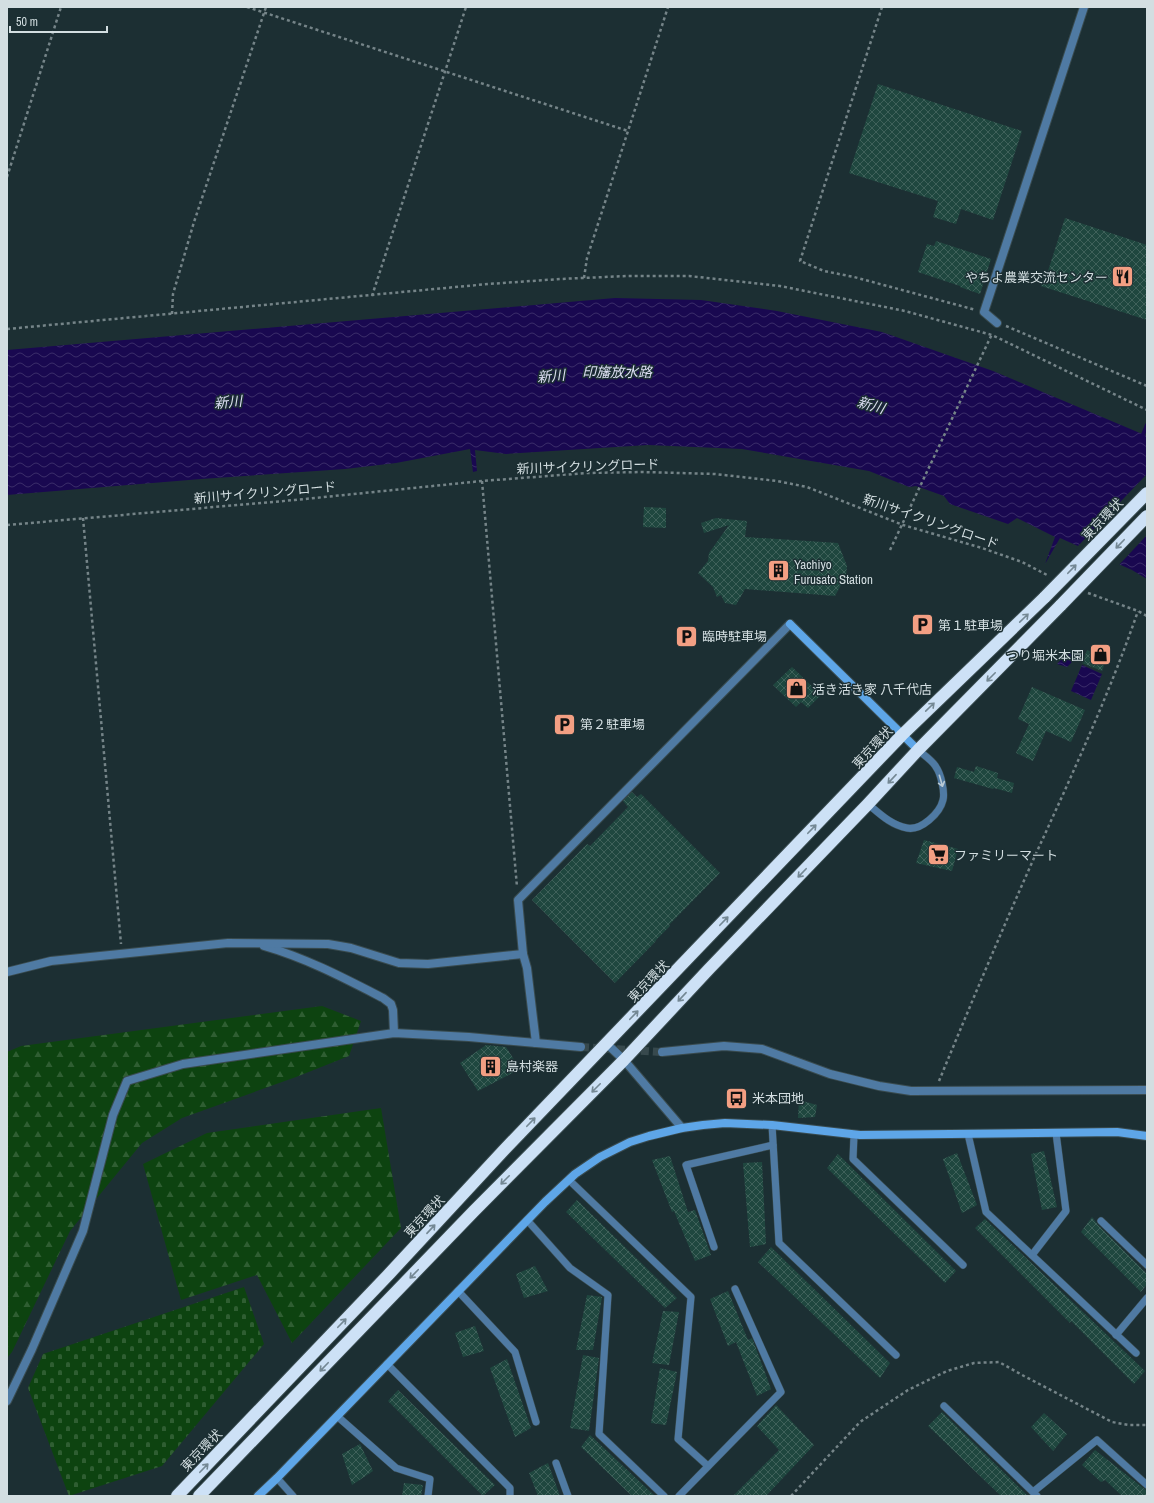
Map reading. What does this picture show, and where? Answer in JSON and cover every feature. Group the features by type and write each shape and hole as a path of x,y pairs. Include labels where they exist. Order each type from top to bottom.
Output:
{"highway":[{"name":"東京環状","path":"177,1496 902,735 1045,597 1147,493"},
{"path":"199,1496 474,1211 624,1060 709,968 868,804 918,750 1062,605 1147,516"}],"street":[{"path":"997,323 984,312 1084,7"},
{"path":"536,1043 527,968 523,954 518,900 790,624 918,750"},
{"path":"7,972 20,967 51,961 228,943 328,944 351,948 399,963 428,964 523,954"},
{"path":"257,944 283,951 321,967 383,998 391,1004 393,1010 394,1033"},
{"path":"7,1401 32,1349 83,1231 113,1115 127,1081 183,1064 394,1033 469,1036 581,1047"},
{"path":"607,1044 624,1060 682,1128"},
{"path":"662,1052 724,1046 762,1049 830,1074 872,1084 912,1091 1147,1090"},
{"path":"258,1496 278,1478 527,1220 575,1174 600,1158 630,1142 682,1128 725,1123 772,1125 854,1135 1117,1132 1147,1136"}],"lane":[{"path":"868,804 890,822 908,829 926,824 936,813 944,799 942,783 936,766 918,750"},
{"path":"772,1125 779,1243 896,1355"},
{"path":"1032,1255 1066,1211 1056,1133"},
{"path":"968,1134 986,1212 1136,1353"},
{"path":"854,1135 853,1159 962,1265"},
{"path":"714,1247 686,1165 774,1144"},
{"path":"569,1180 691,1297 678,1439 708,1466"},
{"path":"527,1220 570,1268 608,1295 599,1434 664,1496"},
{"path":"1101,1221 1147,1265"},
{"path":"679,1496 781,1392 735,1289"},
{"path":"458,1291 514,1352 536,1422"},
{"path":"1116,1335 1147,1298"},
{"path":"387,1364 510,1488 510,1496"},
{"path":"944,1406 1035,1494 1097,1440 1147,1485"},
{"path":"337,1416 396,1468 430,1479 428,1496"},
{"path":"556,1463 568,1496"},
{"path":"278,1478 293,1496"}],"path":[{"path":"7,177 61,7"},
{"path":"246,7 628,131"},
{"path":"172,314 173,294 194,222 266,7"},
{"path":"372,296 466,7"},
{"path":"584,278 587,258 668,7"},
{"path":"882,7 800,261 824,271 854,277 984,312"},
{"path":"7,329 488,284 584,278 689,276 780,286 905,311 992,335 1147,410"},
{"path":"997,323 1147,386"},
{"path":"890,550 992,335"},
{"name":"新川サイクリングロード","path":"7,525 295,500 482,481 587,473 642,472 715,474 777,481 807,487 903,525 982,548 1022,562 1052,578"},
{"path":"482,481 518,900"},
{"path":"83,518 122,953"},
{"path":"1087,593 1138,611 1147,616"},
{"path":"935,1090 1012,908 1091,731 1125,650 1138,611"},
{"path":"790,1496 860,1422 871,1414 908,1390 947,1372 974,1363 999,1362 1112,1422 1129,1425 1147,1425"}],"green space":[{"path":"322,1006 361,1021 349,1056 296,1077 182,1118 142,1143 70,1231 12,1352 7,1358 7,1052 21,1046"},
{"path":"381,1108 401,1228 292,1343 257,1275 181,1300 143,1164 207,1133"},
{"path":"244,1287 264,1344 162,1466 69,1496 28,1388 43,1354"}],"water":[{"name":"印旛放水路","path":"615,298 701,300 777,311 882,332 993,371 1147,436 1147,579 1132,570 1060,538 1045,564 1055,537 1017,518 1008,524 950,504 944,496 916,486 909,487 869,471 742,449 648,445 506,454 475,450 477,471 473,472 470,449 396,463 345,469 7,495 7,350"},
{"path":"1067,653 1078,656 1067,667 1057,664"},
{"path":"1082,665 1102,674 1091,700 1071,691"}],"pier":[{"path":"1147,474 1147,535 1118,566 1076,548"}],"building":[{"path":"878,84 1022,131 993,220 961,209 956,224 933,217 938,201 849,173"},
{"path":"1065,218 1147,245 1147,320 1041,286 1046,271 1048,271"},
{"path":"936,241 991,259 980,294 918,272 927,244 934,246"},
{"path":"644,507 666,508 666,528 643,527"},
{"name":"Yachiyo Furusato Station","path":"716,518 747,521 745,537 838,543 847,566 846,576 835,596 745,589 736,605 725,603 721,595 717,597 713,587 698,573 708,561 709,553 729,525 704,533 701,523"},
{"path":"1087,650 1107,658 1102,671 1082,663"},
{"path":"792,667 821,695 808,708 801,702 796,707 773,685"},
{"path":"1032,687 1085,710 1071,742 1046,731 1033,761 1016,753 1029,724 1018,719"},
{"path":"976,766 998,773 997,778 1014,783 1012,793 954,778 957,767 974,772"},
{"path":"632,792 637,797 641,794 720,873 615,983 532,900 587,844 590,846 628,807 623,801"},
{"path":"924,840 958,849 952,871 916,863"},
{"name":"島村楽器","path":"486,1045 506,1047 520,1069 478,1091 460,1063"},
{"path":"799,1100 817,1105 815,1117 798,1118"},
{"path":"1044,1151 1057,1207 1042,1210 1031,1154"},
{"path":"957,1153 977,1205 962,1213 943,1159"},
{"path":"838,1154 956,1271 945,1283 827,1168"},
{"path":"670,1156 688,1212 695,1210 711,1255 695,1261 674,1211 672,1212 652,1160"},
{"path":"762,1162 766,1244 750,1247 743,1163"},
{"path":"577,1200 677,1298 665,1308 566,1212"},
{"path":"1092,1217 1098,1225 1147,1274 1147,1284 1141,1292 1081,1232"},
{"path":"985,1219 1145,1371 1134,1384 1071,1321 1070,1323 975,1228"},
{"path":"771,1247 890,1363 880,1378 758,1262"},
{"path":"535,1266 548,1291 524,1298 516,1274"},
{"path":"728,1291 748,1340 752,1338 771,1389 757,1396 736,1342 728,1346 710,1299"},
{"path":"587,1295 602,1297 593,1350 576,1350"},
{"path":"663,1311 679,1312 669,1365 652,1363"},
{"path":"475,1326 484,1351 463,1357 455,1333"},
{"path":"583,1355 599,1358 589,1431 570,1428"},
{"path":"507,1359 531,1428 515,1437 490,1368"},
{"path":"660,1368 677,1372 666,1425 651,1423"},
{"path":"398,1390 495,1485 483,1496 388,1401"},
{"path":"776,1405 814,1445 766,1496 733,1496 779,1450 757,1426"},
{"path":"942,1412 1028,1496 1001,1496 928,1426"},
{"path":"1044,1413 1067,1434 1053,1451 1031,1427"},
{"path":"590,1435 655,1496 632,1496 581,1447"},
{"path":"360,1444 373,1471 352,1485 342,1454"},
{"path":"1095,1450 1147,1491 1147,1496 1122,1496 1105,1480 1101,1482 1082,1465"},
{"path":"548,1463 560,1496 538,1496 529,1473"},
{"path":"404,1483 423,1485 421,1496 402,1496"}],"waterway":[{"path":"1142,437 1147,425"}],"tunnel":[{"path":"581,1047 662,1052"}],"place":[{"name":"やちよ農業交流センター","path":"1123,277"},
{"name":"Yachiyo Furusato Station","path":"779,571"},
{"name":"第１駐車場","path":"922,625"},
{"name":"臨時駐車場","path":"686,636"},
{"name":"つり堀米本園","path":"1100,655"},
{"name":"活き活き家 八千代店","path":"796,689"},
{"name":"第２駐車場","path":"565,724"},
{"name":"ファミリーマート","path":"939,855"},
{"name":"島村楽器","path":"490,1066"},
{"name":"米本団地","path":"736,1098"}],"water label":[{"name":"新川","path":"551,376"},
{"name":"新川","path":"228,402"},
{"name":"新川","path":"871,405"}]}
